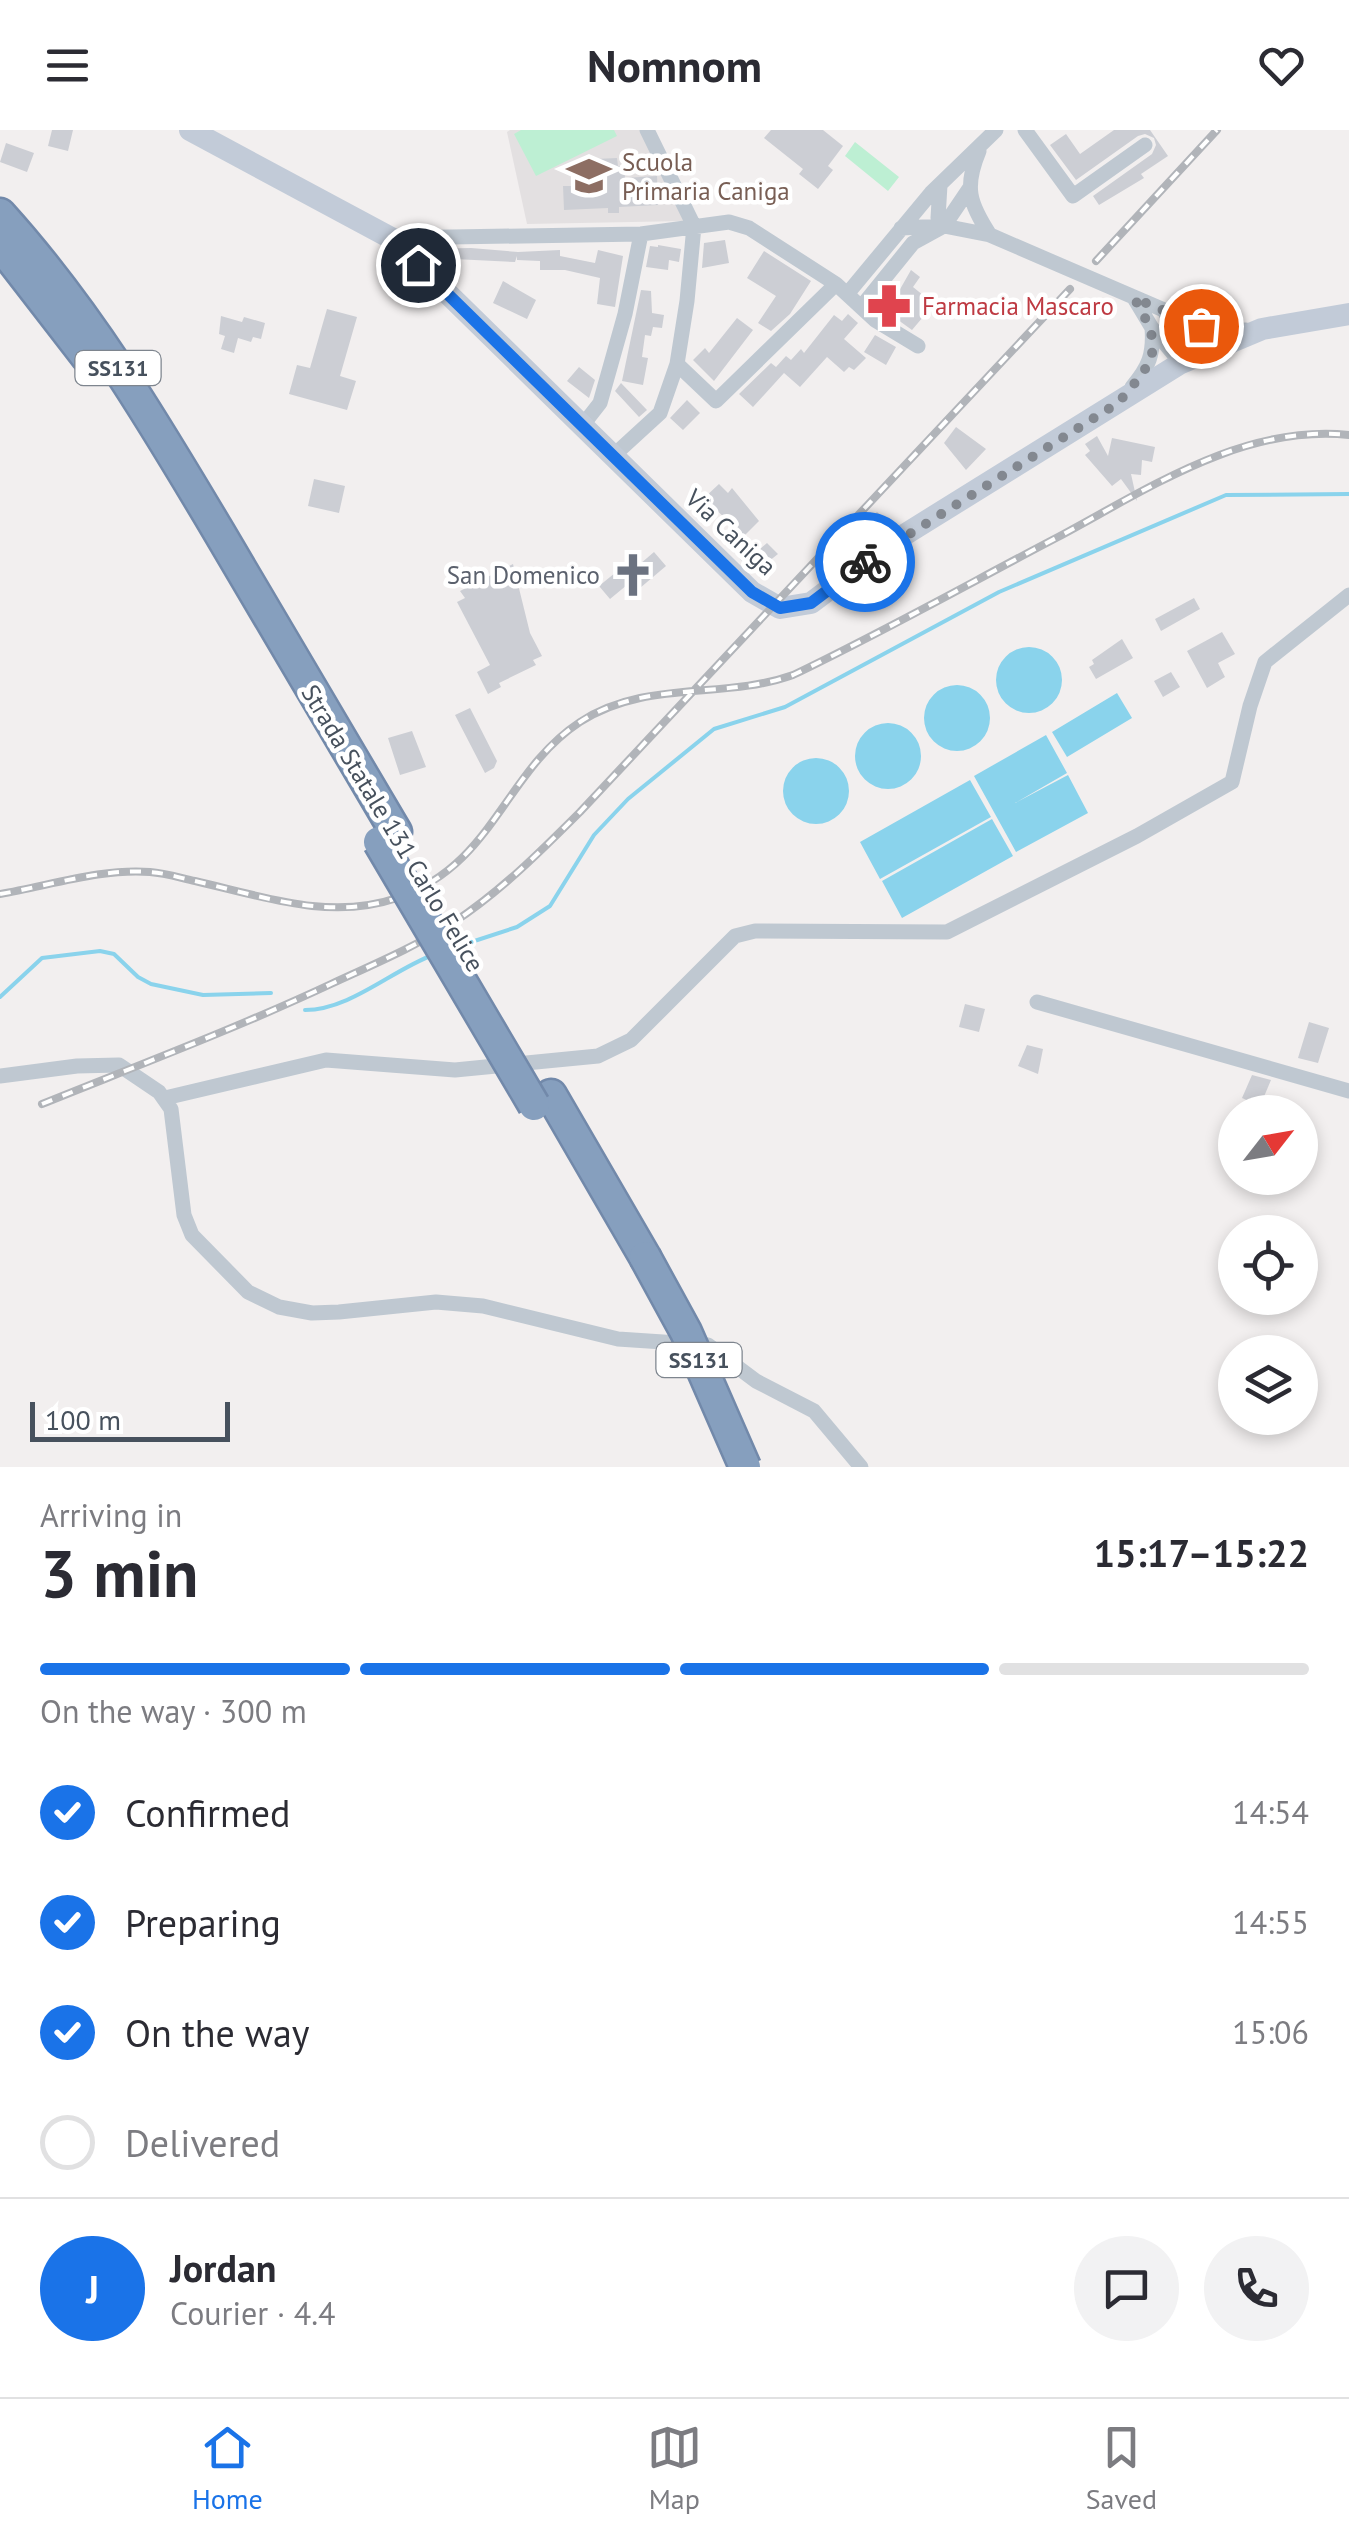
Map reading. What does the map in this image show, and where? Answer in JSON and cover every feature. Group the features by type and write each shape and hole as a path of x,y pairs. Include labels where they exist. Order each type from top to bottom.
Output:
{"highway":[{"name":"Strada Statale 131 Carlo Felice","path":"0,214 58,282 101,341 211,539 710,1383 745,1467"},
{"name":"Strada Statale 131 Carlo Felice","path":"0,245 84,353 211,539"},
{"name":"Strada Statale 131 Carlo Felice","path":"637,1262 724,1467"}],"street":[{"name":"Via Caniga","path":"190,130 391,238 752,592 772,606 811,603 888,545 1181,362 1262,330 1349,314"},
{"path":"613,456 660,414 677,364 687,301 694,226 647,130"},
{"path":"677,364 716,401 842,289 996,130"},
{"path":"1025,130 1073,196 1145,145"},
{"path":"862,306 913,242 944,226 968,189 983,142"},
{"path":"940,186 938,218 944,226"},
{"path":"968,189 990,235"},
{"path":"391,238 641,234 728,222 749,228 842,289 876,320 918,346"},
{"path":"900,228 944,226 990,235 1201,326 1262,330"},
{"path":"582,426 600,403 625,314 641,234"},
{"path":"1134,298 1152,328 1181,362"},
{"path":"1165,312 1174,330 1181,362"},
{"path":"1118,403 1148,368 1154,348 1152,328"},
{"path":"165,1098 326,1060 455,1070 598,1056 631,1040 735,936 755,931 947,932 1137,836 1232,782 1250,706 1266,662 1349,595"},
{"path":"1037,1002 1349,1090"},
{"path":"0,1076 77,1066 118,1066 165,1098 171,1109 184,1215 192,1235 248,1292 279,1307 312,1312 436,1302 482,1306 618,1339 708,1345 756,1380 814,1411 862,1467"}],"shaded area":[{"name":"Scuola Primaria Caniga","path":"640,130 684,221 527,224 507,132"}],"green space":[{"path":"521,130 614,130 617,136 536,176 514,134"},
{"path":"855,142 899,177 888,191 845,156"}],"water":[{"path":"1029,647 1053,656 1062,680 1053,704 1029,713 1005,704 996,680 1005,656"},
{"path":"957,685 981,694 990,718 981,742 957,751 933,742 924,718 933,694"},
{"path":"1117,693 1132,718 1067,757 1052,732"},
{"path":"888,723 912,732 921,756 912,780 888,789 864,780 855,756 864,732"},
{"path":"1046,735 1067,773 1015,803 1068,775 1088,813 1016,852 974,776"},
{"path":"816,758 829,760 839,768 847,778 847,804 839,814 829,822 816,824 803,822 793,814 785,804 783,791 785,778 793,768 803,760"},
{"path":"970,780 991,817 880,879 860,842"},
{"path":"992,819 1013,856 902,918 882,881"}],"building":[{"path":"52,130 73,130 68,151 48,146"},
{"path":"771,130 823,130 843,146 828,166 833,170 818,189 799,174 803,169 764,138"},
{"path":"1114,130 1150,130 1168,156 1141,174 1144,178 1099,205 1093,196 1152,154 1154,138 1138,136 1076,180 1050,145 1066,134 1080,154"},
{"path":"6,143 34,153 27,172 0,162"},
{"path":"617,158 618,166 624,166 625,178 657,176 658,205 619,207 619,213 608,213 608,208 564,210 563,186 576,186 575,175 596,174 596,159"},
{"path":"725,240 729,263 702,268 704,243"},
{"path":"650,246 681,249 679,262 669,260 668,270 646,267"},
{"path":"423,249 560,250 560,256 595,263 598,250 623,256 615,307 597,304 600,278 565,270 540,270 540,261 517,260 517,256 515,262 454,259"},
{"path":"764,251 811,281 790,314 771,331 758,323 776,296 747,278"},
{"path":"911,270 920,277 913,287 934,304 912,330 887,312"},
{"path":"503,281 536,300 527,319 493,303"},
{"path":"641,290 651,291 652,313 664,315 662,328 653,327 651,336 645,335 642,357 648,358 643,385 622,381"},
{"path":"327,309 357,317 340,376 356,381 347,410 289,394 297,365 310,368"},
{"path":"848,314 858,323 844,339 866,358 854,370 849,367 844,372 827,357 800,387 784,373 753,407 739,394 771,363 776,367 786,356 791,360 801,349 804,353 834,315 842,321"},
{"path":"221,316 265,323 261,339 253,337 251,342 238,338 234,353 221,349 225,336 219,334"},
{"path":"737,318 753,330 714,381 693,360 705,348 709,353"},
{"path":"875,335 896,347 886,365 864,352"},
{"path":"579,367 595,380 589,398 567,381"},
{"path":"621,383 647,410 639,417 615,391"},
{"path":"687,400 700,413 683,430 670,418"},
{"path":"956,427 986,449 966,470 944,443"},
{"path":"1097,436 1108,456 1112,438 1155,447 1152,462 1142,460 1141,475 1131,474 1137,501 1121,479 1112,486 1085,455 1090,451 1085,444"},
{"path":"314,479 345,486 339,513 308,506"},
{"path":"719,484 728,493 732,488 759,521 735,545 724,535 733,526 704,498"},
{"path":"877,512 889,523 868,539 859,531"},
{"path":"767,543 778,554 754,573 740,559 748,552 752,556"},
{"name":"San Domenico","path":"654,552 666,566 640,588 633,580 610,599 599,586 626,564 633,570"},
{"path":"513,564 530,633 542,656 533,660 536,665 499,683 501,687 488,694 477,672 490,665 457,602 465,598 460,591"},
{"path":"1194,598 1200,609 1161,631 1155,619"},
{"path":"1222,632 1235,654 1218,663 1225,677 1207,688 1187,651"},
{"path":"1122,639 1133,658 1096,679 1089,667 1094,664 1092,660"},
{"path":"1171,672 1180,687 1163,697 1154,681"},
{"path":"470,708 497,761 485,773 455,715"},
{"path":"412,731 426,767 400,775 388,738"},
{"path":"965,1004 985,1009 979,1032 959,1027"},
{"path":"1309,1022 1329,1028 1318,1063 1298,1058"},
{"path":"1027,1045 1043,1049 1038,1074 1018,1066"},
{"path":"1252,1075 1271,1080 1265,1095 1243,1095"}],"waterway":[{"path":"456,947 517,927 550,906 594,835 628,799 714,729 785,707 999,592 1226,495 1349,494"},
{"path":"0,997 42,958 100,951 114,954 151,984 203,995 271,993"},
{"path":"305,1010 338,1004 433,955"}],"railway":[{"path":"1096,261 1217,130"},
{"path":"42,1104 224,1031 378,963 439,931 488,898 580,812 1070,289"},
{"path":"0,894 132,871 161,873 321,907 372,904 397,898 430,883 456,864 554,743 580,722 605,709 658,695 739,687 793,675 1197,464 1271,440 1310,434 1349,435"}],"way so far":[{"path":"865,562 1118,403 1148,368 1154,348 1152,328 1134,298 1201,326"}],"place":[{"name":"Scuola Primaria Caniga","path":"589,176"},
{"name":"Farmacia Mascaro","path":"889,306"},
{"name":"San Domenico","path":"633,575"}],"route":[{"path":"418,265 752,592 772,606 811,603 865,562"}]}
